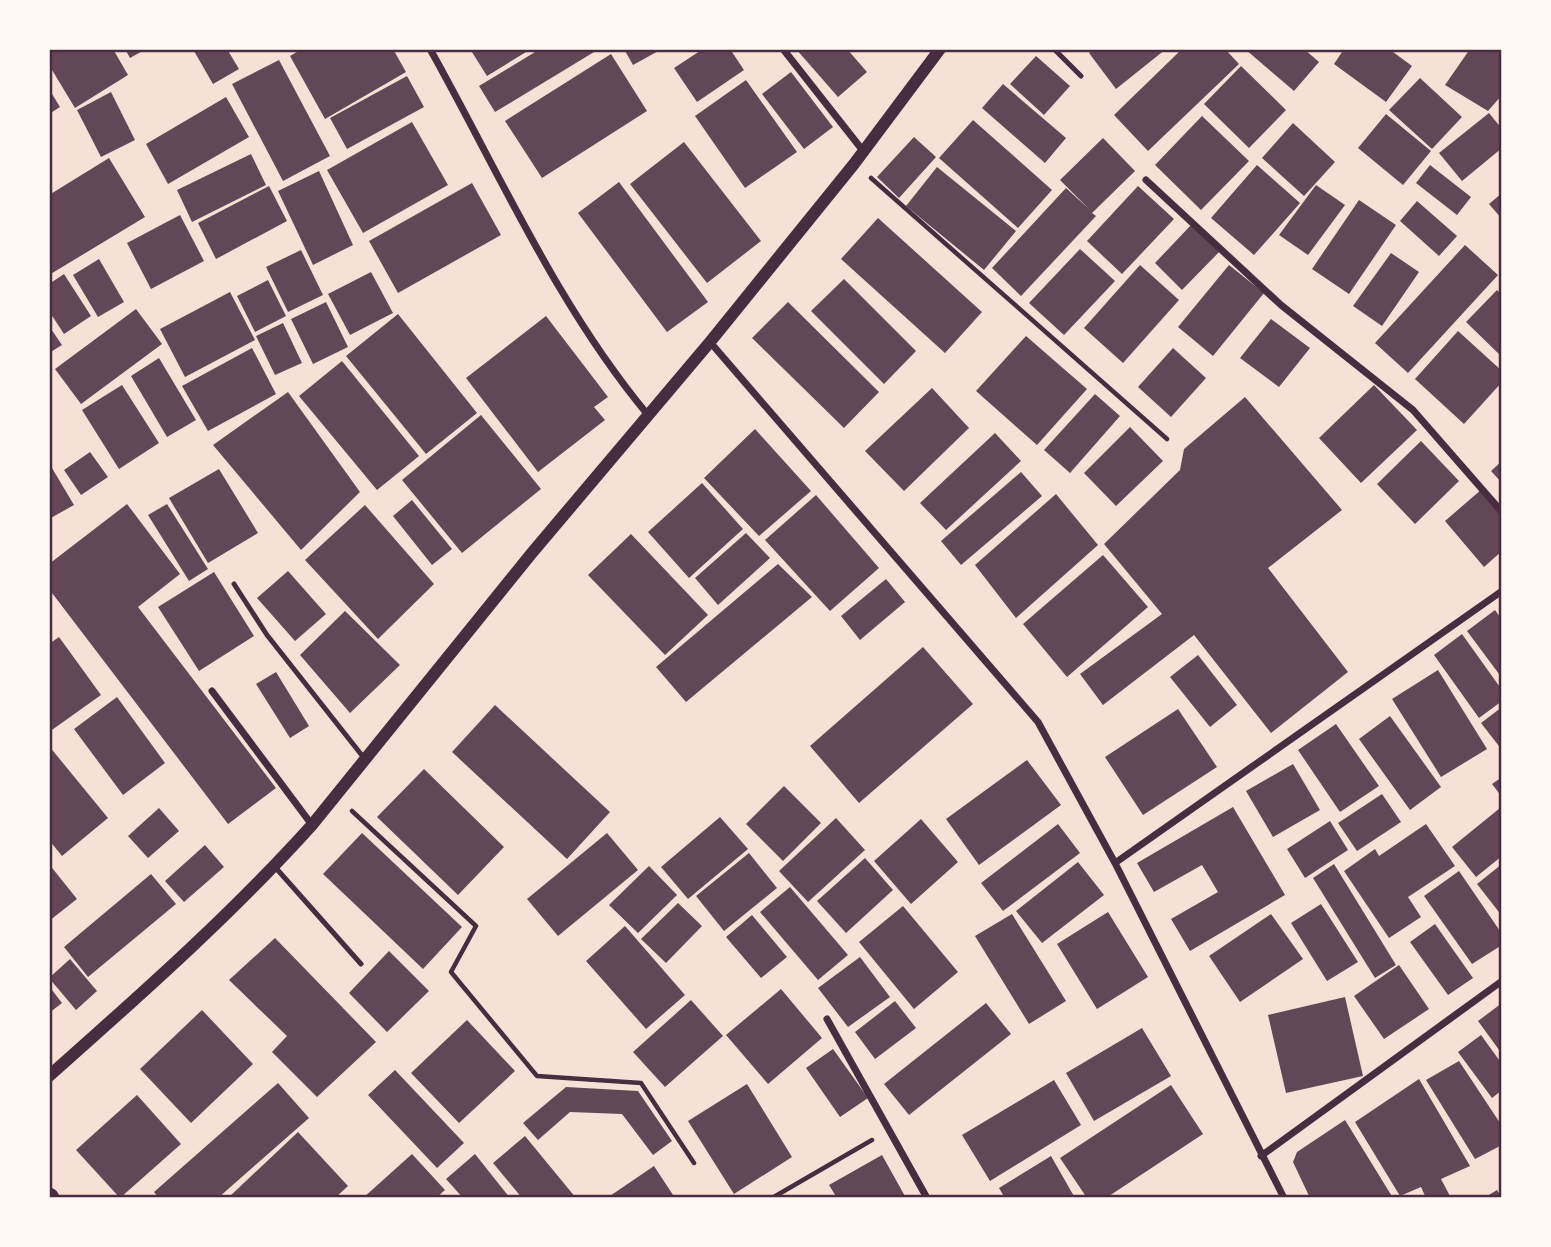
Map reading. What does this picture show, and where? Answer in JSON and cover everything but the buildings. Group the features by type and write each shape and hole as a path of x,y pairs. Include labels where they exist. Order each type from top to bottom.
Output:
{"street":[{"path":"430,49 580,321 618,379 649,416"},
{"path":"783,49 864,152"},
{"path":"49,1076 128,1006 274,867 312,825 531,554 649,416 855,164 940,49"},
{"path":"1146,180 1281,305 1413,411 1502,512"},
{"path":"710,342 1038,722 1115,863 1284,1198"},
{"path":"1115,863 1502,591"},
{"path":"212,691 312,825"},
{"path":"1261,1156 1502,981"},
{"path":"827,1019 891,1129 927,1198"}],"lane":[{"path":"1054,49 1081,76"},
{"path":"234,584 267,635 366,761"},
{"path":"274,867 361,964"}],"path":[{"path":"855,164 1167,439"},
{"path":"336,796 476,926 451,972 537,1076 641,1083 694,1163"},
{"path":"772,1198 891,1129"}]}
